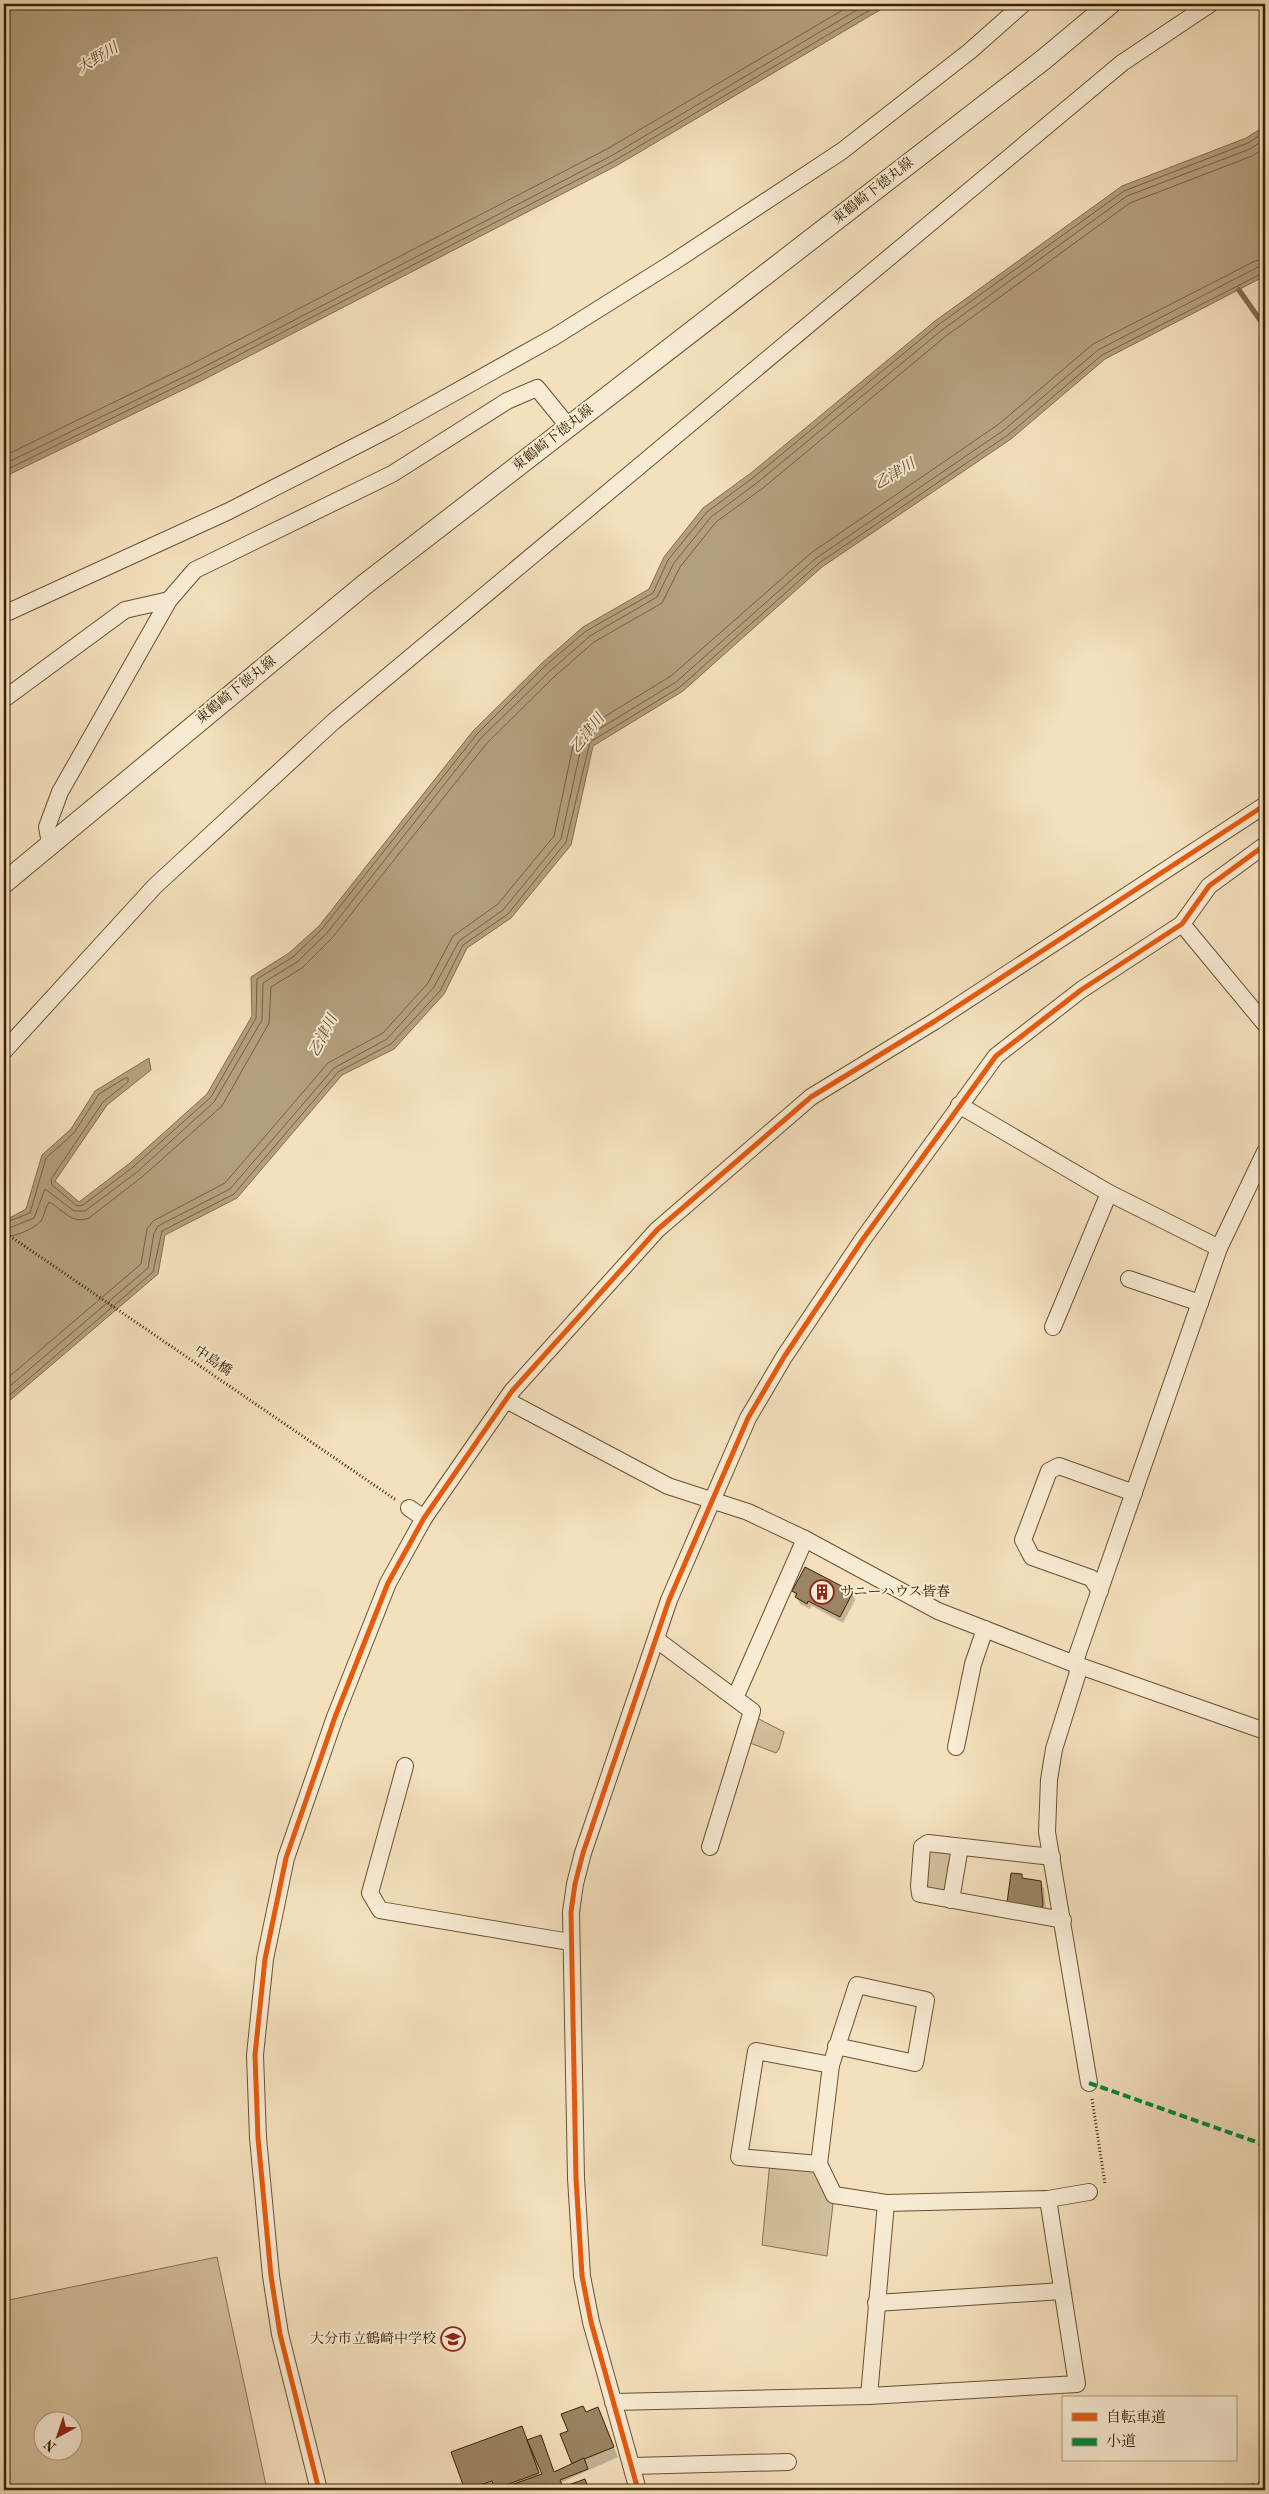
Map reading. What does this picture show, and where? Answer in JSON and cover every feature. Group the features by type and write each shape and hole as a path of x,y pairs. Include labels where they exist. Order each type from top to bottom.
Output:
{"street":[{"path":"4,614 229,511 391,428 554,337 842,151 970,51 1023,4"},
{"name":"東鶴崎下徳丸線","path":"4,883 364,585 1035,66 1110,4"},
{"path":"4,1051 155,886 333,722 1122,63 1210,4"},
{"path":"50,843 47,827 60,792 169,600 195,570 392,474 507,401 537,388 568,426"},
{"path":"4,699 125,610 169,600"},
{"path":"319,2490 280,2334 271,2276 258,2138 256,2055 264,1958 286,1858 335,1717 388,1582 424,1518 506,1400 657,1230 811,1097 935,1021 1265,805"},
{"path":"1233,826 1265,818"},
{"path":"638,2490 591,2322 582,2276 576,2178 570,1942 575,1884 583,1853 657,1640 669,1600 748,1418 784,1357 863,1239 996,1056 1082,990 1182,924 1209,886 1265,845"},
{"path":"1182,924 1265,1024"},
{"path":"959,1105 1109,1194 1219,1248"},
{"path":"1089,2083 1048,1832 1049,1780 1058,1731 1100,1591 1219,1248 1265,1152"},
{"path":"1053,1327 1109,1194"},
{"path":"1128,1279 1200,1303"},
{"path":"506,1400 668,1486 748,1512 804,1538 938,1611 1077,1665 1265,1731"},
{"path":"1100,1591 1091,1578 1032,1557 1023,1540 1049,1471 1059,1466 1134,1493"},
{"path":"409,1508 424,1518"},
{"path":"735,1698 804,1538"},
{"path":"956,1747 973,1664 985,1629"},
{"path":"657,1640 752,1711 710,1846"},
{"path":"405,1766 370,1893 380,1910 570,1942"},
{"path":"1052,1857 928,1843 922,1848 918,1886 920,1894 1063,1920"},
{"path":"951,1900 960,1847"},
{"path":"836,2046 915,2064 926,2000 857,1985 836,2046 831,2065 819,2164 834,2195 886,2203 1048,2198 1090,2192"},
{"path":"819,2164 739,2158 756,2051 831,2065"},
{"path":"613,2402 869,2396 1077,2384 1048,2198"},
{"path":"869,2396 886,2203"},
{"path":"876,2303 1062,2291"},
{"path":"632,2466 788,2462"}],"path":[{"path":"1089,2083 1107,2192 1090,2192"}],"shaded area":[{"path":"757,1718 784,1732 776,1753 750,1743"},
{"path":"927,1851 949,1852 954,1857 948,1889 942,1893 930,1891 925,1885"},
{"path":"770,2161 819,2164 834,2195 827,2256 762,2245"},
{"path":"217,2257 267,2490 4,2490 4,2301"}],"water":[{"name":"大野川","path":"4,4 890,4 616,166 201,381 4,477"},
{"name":"乙津川","path":"1265,126 1265,276 1105,359 1011,439 822,567 683,691 593,746 571,845 511,918 467,948 444,994 394,1049 342,1075 237,1198 165,1235 158,1274 8,1402 4,1409 4,1221 26,1209 42,1155 71,1129 95,1091 149,1058 151,1070 107,1105 55,1181 79,1202 130,1163 207,1094 252,1016 251,977 289,953 319,926 473,731 542,663 583,627 649,589 664,557 703,508 751,473 935,321 1122,186 1246,138"}],"building":[{"name":"サニーハウス皆春","path":"805,1567 853,1592 840,1617 808,1601 807,1604 795,1597 797,1594 792,1591"},
{"path":"1011,1873 1022,1874 1022,1878 1041,1881 1043,1906 1040,1908 1007,1903"},
{"path":"583,2406 586,2412 598,2407 614,2447 572,2464 560,2434 568,2431 561,2414"},
{"path":"522,2426 539,2473 495,2489 492,2481 465,2490 451,2452"},
{"path":"541,2435 554,2472 584,2458 588,2469 560,2480 563,2487 555,2490 548,2490 546,2484 530,2490 497,2490 542,2474 527,2440"},
{"path":"585,2479 589,2490 555,2490 563,2487"}],"waterway":[{"path":"1239,290 1265,327"}],"marked path":[{"path":"1089,2083 1265,2145"},
{"path":"1265,2314 1262,2372 1265,2378"},
{"path":"1235,2490 1265,2482"}],"cycle path":[{"path":"319,2490 280,2334 271,2276 258,2138 255,2055 265,1959 286,1858 335,1717 388,1583 424,1518 512,1391 657,1230 811,1097 935,1021 1265,805"},
{"path":"638,2490 591,2322 582,2276 576,2178 571,1912 575,1884 583,1853 669,1600 748,1418 784,1357 863,1239 996,1056 1081,990 1182,924 1209,886 1265,845"}],"place":[{"name":"サニーハウス皆春","path":"822,1592"},
{"name":"大分市立鶴崎中学校","path":"453,2339"}]}
